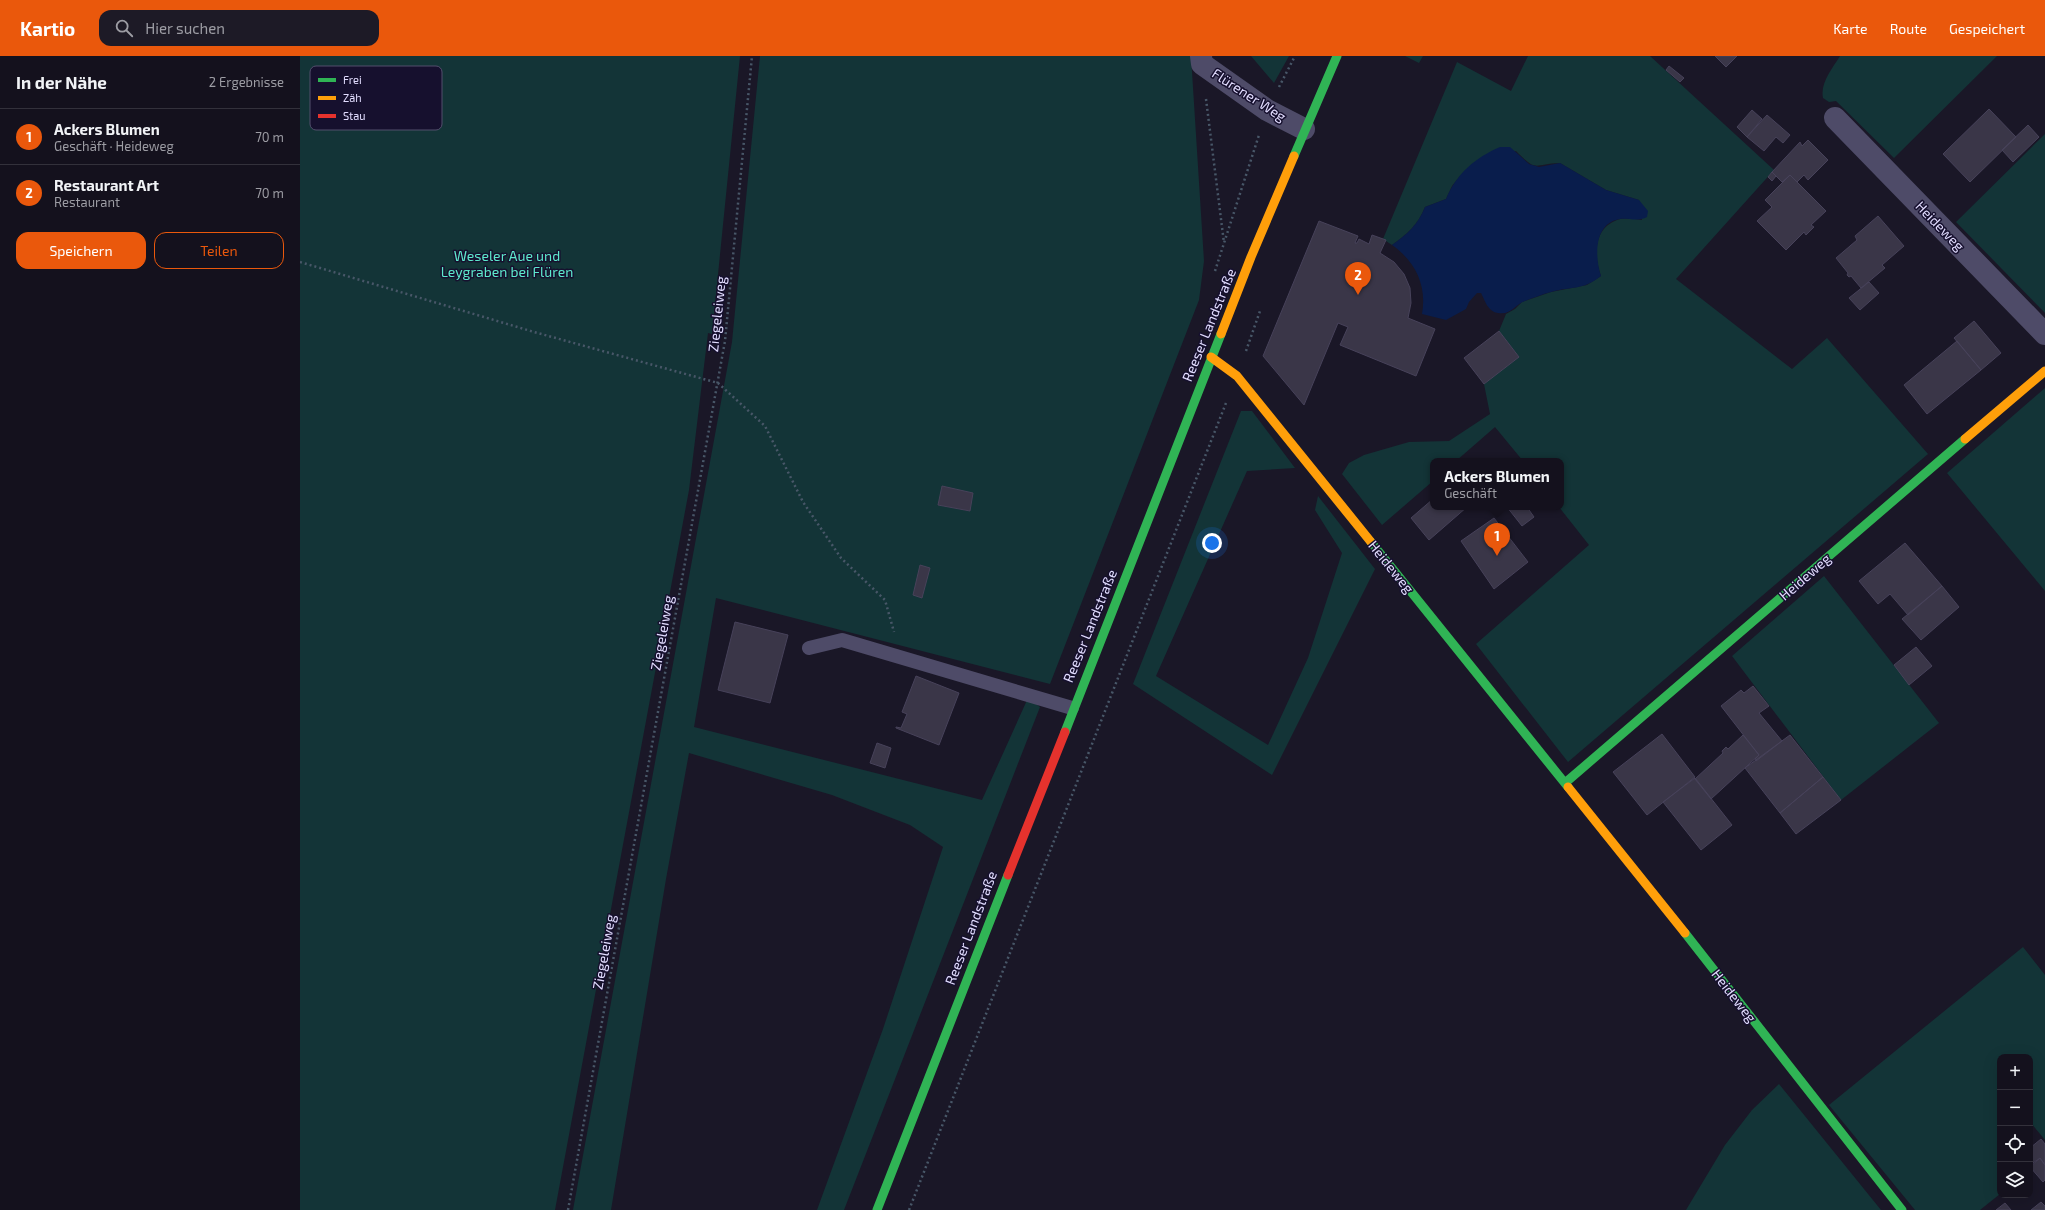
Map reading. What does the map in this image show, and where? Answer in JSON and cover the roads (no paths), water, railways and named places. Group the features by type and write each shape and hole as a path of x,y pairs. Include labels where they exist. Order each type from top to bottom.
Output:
{"street":[{"name":"Reeser Landstraße","path":"877,1210 1072,708 1304,129 1336,56"},
{"name":"Flürener Weg","path":"1201,60 1267,110 1304,129"},
{"name":"Heideweg","path":"1836,118 2045,334"},
{"name":"Heideweg","path":"1212,357 1237,376 1649,886 1902,1210"},
{"name":"Heideweg","path":"1565,782 2045,371"}],"lane":[{"path":"809,648 842,640 1072,708"}],"water":[{"path":"1500,147 1510,147 1529,164 1539,167 1560,163 1606,190 1639,200 1648,211 1647,217 1637,220 1620,219 1611,222 1605,227 1598,242 1597,251 1601,276 1588,284 1541,295 1521,303 1507,313 1492,311 1487,306 1481,293 1477,293 1469,302 1466,309 1446,320 1422,314 1423,294 1418,275 1408,259 1392,245 1412,229 1425,207 1446,199 1456,181 1468,167 1491,151"}],"place":[{"name":"Restaurant Art","path":"1358,295"},
{"name":"Ackers Blumen","path":"1497,556"}],"park label":[{"name":"Weseler Aue und Leygraben bei Flüren","path":"507,264"}]}
